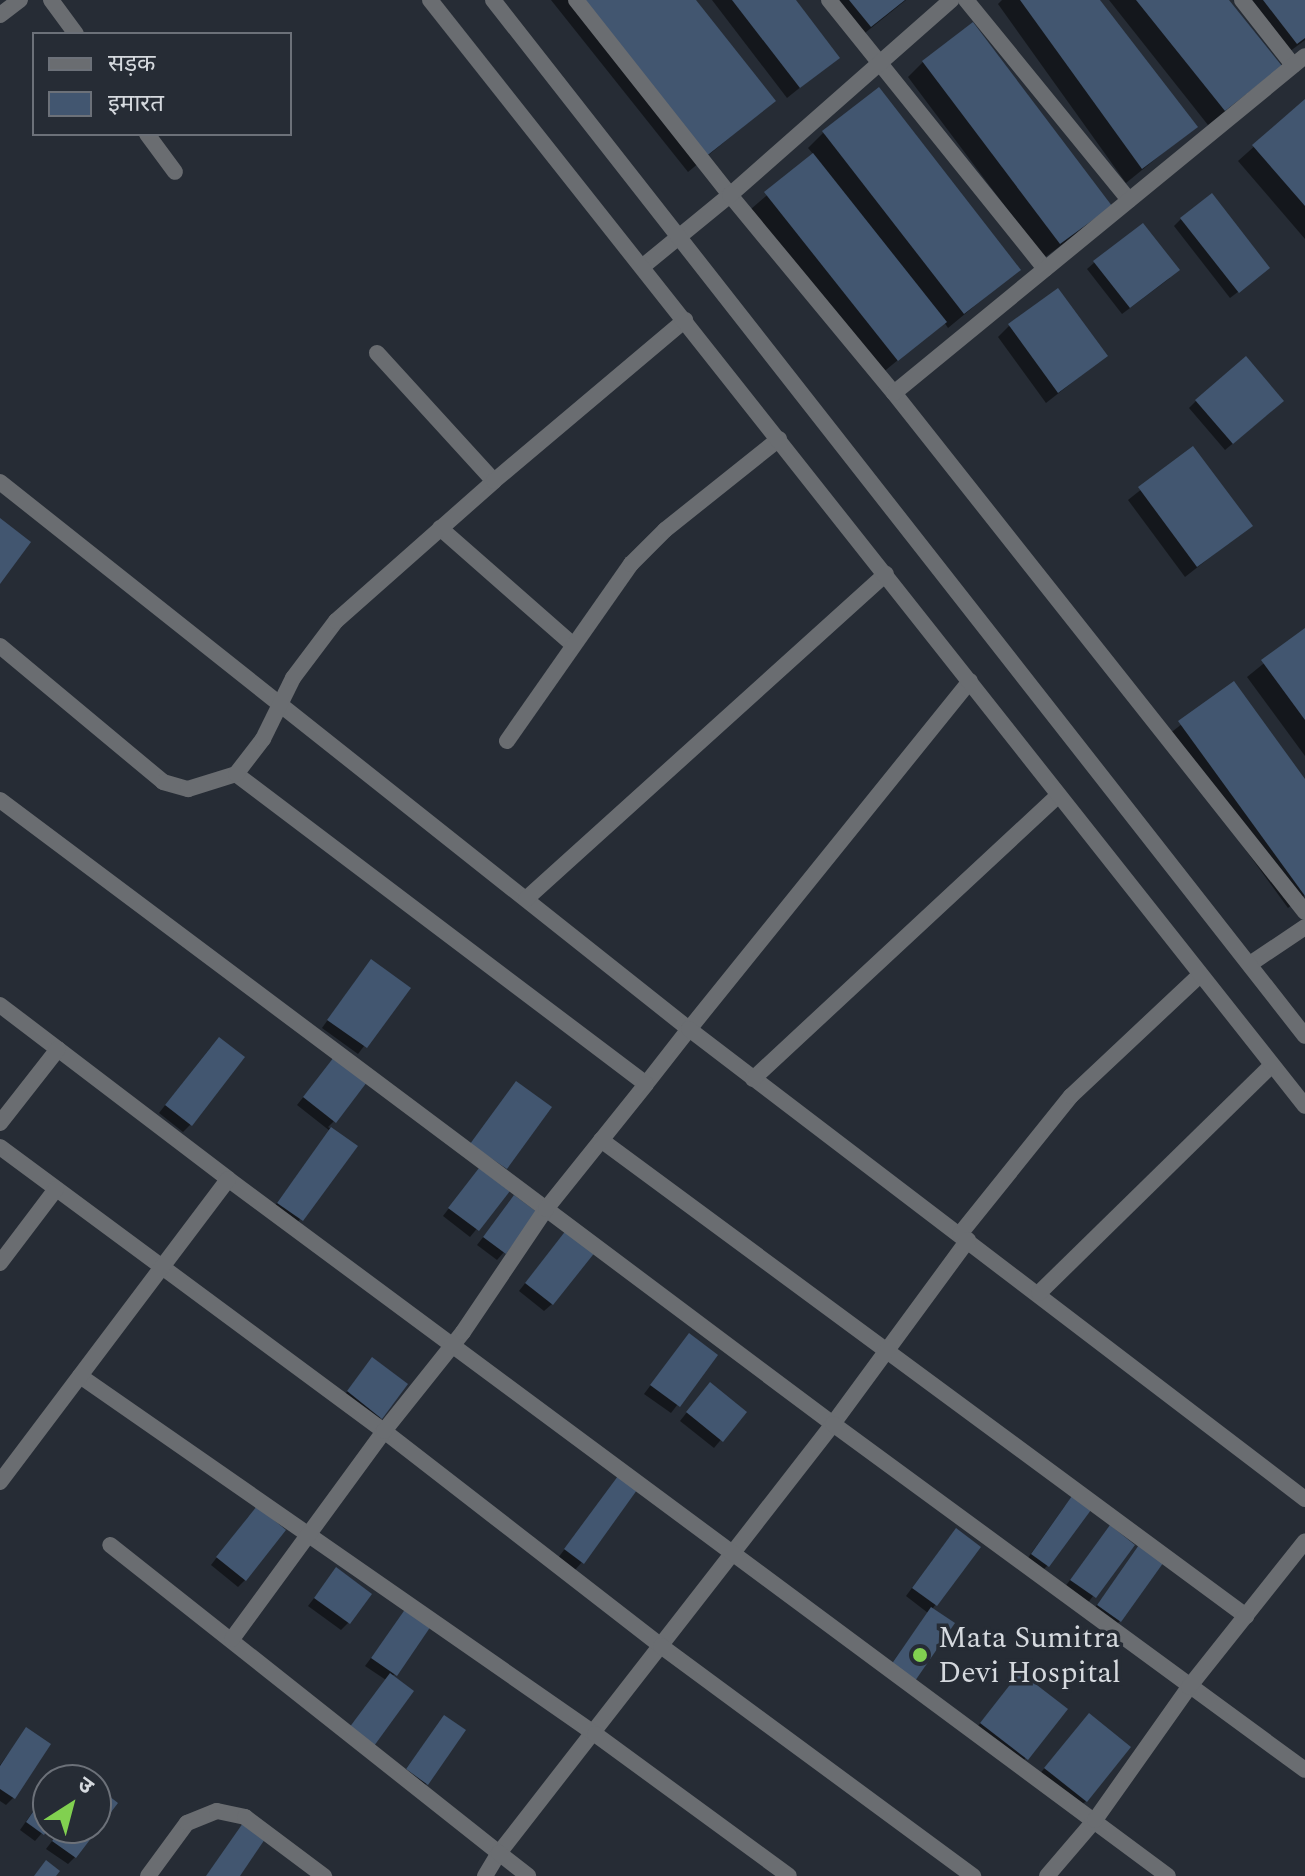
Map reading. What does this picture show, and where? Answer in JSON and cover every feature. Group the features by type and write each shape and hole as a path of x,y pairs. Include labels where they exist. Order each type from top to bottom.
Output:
{"street":[{"path":"0,15 20,0"},
{"path":"51,0 75,32"},
{"path":"430,0 1305,1106"},
{"path":"493,0 1305,1036"},
{"path":"576,0 730,195 894,393 1305,912"},
{"path":"829,0 1045,269"},
{"path":"642,267 730,195 951,0"},
{"path":"966,0 1129,200"},
{"path":"894,393 1299,61 1242,0"},
{"path":"148,136 175,172"},
{"path":"0,646 163,782 188,789 236,774 263,739 293,678 336,621 494,481 685,320"},
{"path":"377,353 494,481"},
{"path":"507,741 610,592 649,544 779,439"},
{"path":"0,482 278,706 753,1079 1039,1293 1305,1499"},
{"path":"440,528 573,645"},
{"path":"526,899 886,574"},
{"path":"232,1639 384,1431 452,1345 546,1209 970,681"},
{"path":"236,774 646,1084"},
{"path":"753,1079 1059,795"},
{"path":"0,800 833,1424 1305,1770"},
{"path":"1250,964 1305,927"},
{"path":"485,1876 499,1853 595,1734 833,1424 964,1237 1071,1096 1200,975"},
{"path":"0,1005 228,1179 1168,1876"},
{"path":"0,1123 58,1049"},
{"path":"1039,1293 1271,1066"},
{"path":"601,1140 1246,1616"},
{"path":"0,1147 384,1431 661,1646 973,1876"},
{"path":"0,1482 228,1179"},
{"path":"0,1263 56,1189"},
{"path":"80,1376 595,1734 789,1876"},
{"path":"1047,1876 1095,1820 1189,1687 1305,1541"},
{"path":"110,1545 528,1876"},
{"path":"148,1876 187,1823 217,1811 245,1817 324,1876"}],"building":[{"path":"579,0 696,0 776,101 704,158"},
{"path":"732,0 796,0 840,58 800,88"},
{"path":"849,0 905,0 871,27"},
{"path":"1020,0 1100,0 1198,127 1142,169"},
{"path":"1136,0 1229,0 1282,66 1225,111"},
{"path":"1263,0 1305,0 1305,38 1297,44"},
{"path":"973,22 1112,206 1060,244 922,61"},
{"path":"879,87 1021,270 964,314 822,131"},
{"path":"1305,99 1305,206 1252,145"},
{"path":"813,153 947,322 898,361 764,192"},
{"path":"1212,193 1270,268 1239,293 1180,218"},
{"path":"1143,223 1180,270 1130,308 1093,261"},
{"path":"1058,288 1108,356 1058,393 1008,324"},
{"path":"1246,356 1284,401 1233,444 1195,400"},
{"path":"1193,446 1253,526 1197,567 1138,487"},
{"path":"0,518 31,542 0,584"},
{"path":"1305,628 1305,720 1261,660"},
{"path":"1234,681 1305,779 1305,896 1178,721"},
{"path":"371,959 411,988 367,1048 327,1020"},
{"path":"219,1037 245,1057 192,1126 165,1105"},
{"path":"334,1057 367,1082 336,1123 303,1097"},
{"path":"516,1081 552,1107 507,1169 470,1144"},
{"path":"331,1127 358,1146 303,1221 277,1203"},
{"path":"479,1168 510,1191 479,1231 448,1208"},
{"path":"514,1195 537,1212 506,1254 483,1237"},
{"path":"567,1229 596,1251 553,1305 525,1283"},
{"path":"689,1333 718,1355 680,1407 650,1385"},
{"path":"372,1357 408,1384 382,1419 347,1391"},
{"path":"710,1382 747,1412 723,1442 686,1412"},
{"path":"618,1476 637,1490 584,1564 564,1549"},
{"path":"1072,1496 1091,1510 1049,1567 1031,1554"},
{"path":"257,1506 286,1530 246,1581 216,1557"},
{"path":"1110,1525 1135,1545 1096,1598 1070,1580"},
{"path":"956,1528 981,1547 937,1606 912,1588"},
{"path":"1141,1542 1166,1559 1121,1622 1097,1605"},
{"path":"336,1567 372,1594 350,1624 314,1598"},
{"path":"931,1607 955,1623 915,1681 891,1665"},
{"path":"406,1608 431,1626 397,1676 371,1658"},
{"path":"1020,1672 1068,1709 1028,1760 980,1723"},
{"path":"390,1673 414,1691 374,1746 349,1728"},
{"path":"1089,1713 1131,1747 1087,1802 1044,1768"},
{"path":"444,1715 466,1730 428,1785 406,1769"},
{"path":"26,1727 51,1744 38,1764 32,1764 32,1773 15,1799 0,1789 0,1766"},
{"path":"243,1823 265,1839 240,1876 206,1876"},
{"path":"56,1844 87,1844 76,1858"},
{"path":"46,1860 60,1871 56,1876 34,1876"}],"place":[{"name":"Mata Sumitra Devi Hospital","path":"920,1655"}]}
